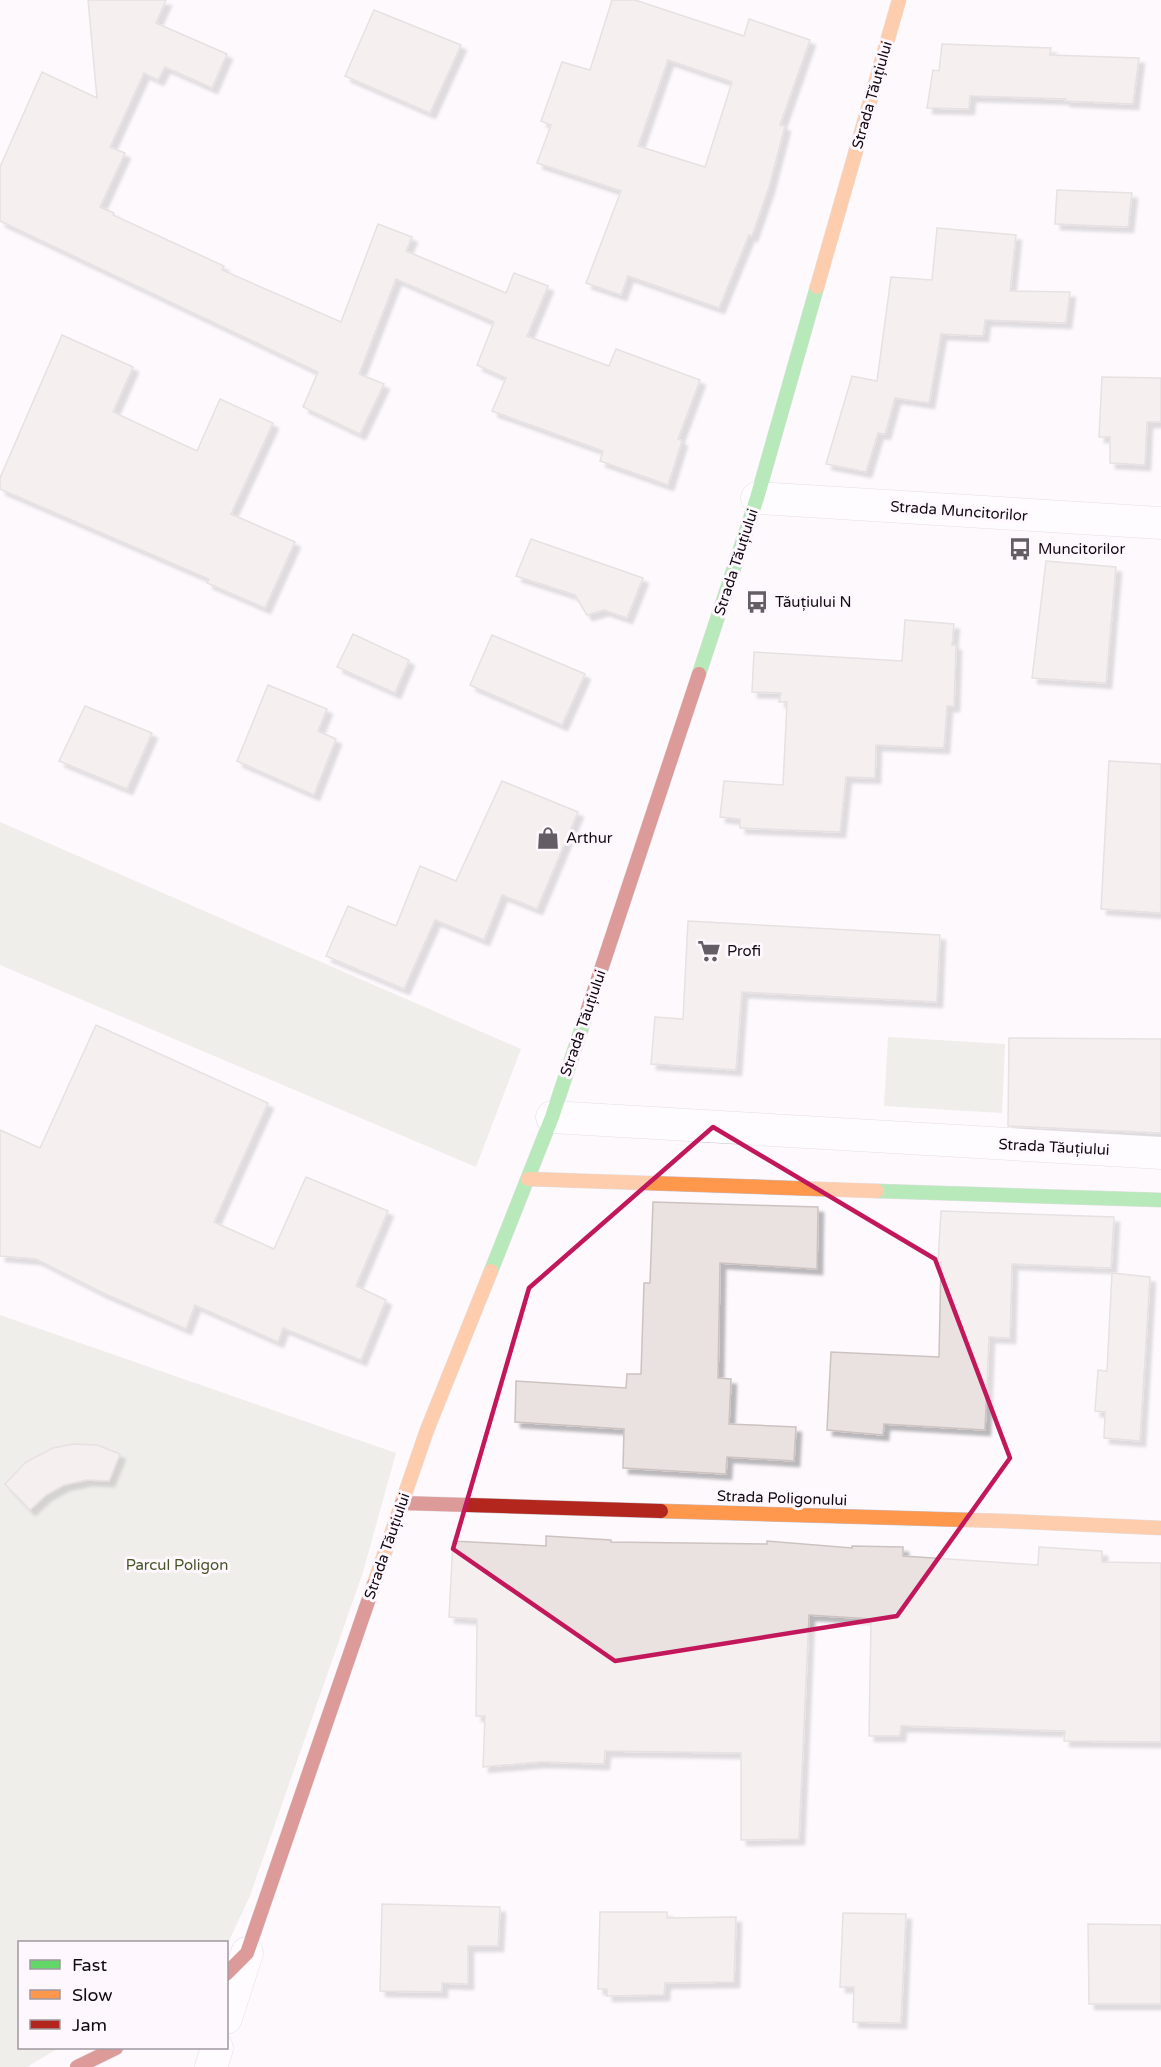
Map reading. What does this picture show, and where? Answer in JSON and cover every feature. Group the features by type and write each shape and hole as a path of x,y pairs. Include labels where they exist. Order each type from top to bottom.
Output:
{"main road":[{"name":"Strada Tăuțiului","path":"237,1964 428,1430 552,1116 757,498 899,0"},
{"path":"528,1179 1161,1200"},
{"name":"Strada Poligonului","path":"402,1503 1161,1528"},
{"path":"77,2067 114,2049"}],"street":[{"name":"Strada Muncitorilor","path":"757,498 1161,523"},
{"name":"Strada Tăuțiului","path":"552,1116 1161,1153"},
{"path":"228,2008 237,1964"},
{"path":"211,2067 218,2049"}],"highlighted area":[{"path":"713,1127 935,1259 1010,1458 897,1616 615,1661 453,1549 529,1288"}],"green space":[{"path":"0,822 521,1049 476,1167 0,965"},
{"path":"888,1037 1005,1044 1002,1113 884,1106"},
{"name":"Parcul Poligon","path":"0,1315 396,1453 363,1572 250,1896 228,1943 228,1941 18,1941 18,2049 57,2049 27,2067 0,2067"}],"building":[{"path":"88,0 166,0 156,23 227,54 212,88 165,67 158,80 144,73 110,147 125,153 100,207 224,266 222,270 341,322 378,224 412,237 406,251 506,293 514,273 548,286 527,336 609,366 616,349 700,380 678,439 682,441 668,485 600,461 603,451 492,411 506,378 477,365 494,322 396,279 359,374 384,384 360,434 303,407 318,372 0,221 0,167 42,72 97,98"},
{"path":"612,0 635,0 744,36 749,19 810,40 780,125 785,126 769,187 752,236 749,235 719,308 628,276 621,295 586,283 621,191 537,163 551,125 541,121 562,62 590,70","holes":["668,60 732,82 705,167 638,146"]},
{"path":"374,10 461,45 430,113 345,76"},
{"path":"942,44 1051,48 1050,55 1139,58 1133,104 970,96 969,109 927,108 933,70 939,71"},
{"path":"1057,190 1132,193 1128,227 1055,224"},
{"path":"937,228 1016,235 1010,291 1070,292 1066,323 985,320 983,336 941,334 929,403 895,398 885,434 878,433 866,472 826,464 852,376 877,381 891,277 932,280"},
{"path":"62,335 133,367 113,412 197,451 220,399 273,423 231,514 295,542 265,608 207,583 209,579 0,489 0,478"},
{"path":"1102,377 1161,378 1161,422 1147,422 1145,465 1110,463 1110,437 1099,437"},
{"path":"531,539 643,578 627,618 604,610 587,615 575,595 516,576"},
{"path":"1046,561 1116,567 1106,683 1032,678"},
{"path":"905,620 954,624 952,645 956,645 954,706 947,706 944,748 876,745 875,778 846,777 840,832 740,828 740,819 720,817 724,781 783,785 787,702 779,702 781,693 752,692 754,652 902,661"},
{"path":"353,634 409,660 395,693 337,667"},
{"path":"492,635 585,674 562,725 470,685"},
{"path":"268,685 327,709 318,731 336,739 314,795 237,761"},
{"path":"85,706 152,733 127,789 59,761"},
{"path":"1109,761 1161,764 1161,913 1101,909"},
{"path":"502,781 578,812 537,909 502,895 484,940 435,920 404,989 326,956 348,906 396,926 420,866 456,881"},
{"path":"688,921 940,935 937,1002 742,992 736,1070 651,1064 655,1017 683,1019"},
{"path":"96,1025 268,1103 214,1222 274,1249 306,1177 388,1211 356,1286 386,1300 361,1360 283,1328 278,1342 195,1305 186,1329 103,1293 36,1259 0,1256 0,1130 40,1148"},
{"path":"1009,1038 1161,1039 1161,1133 1008,1126"},
{"path":"653,1202 818,1207 817,1269 720,1263 718,1378 731,1379 729,1424 796,1427 794,1461 727,1457 726,1474 623,1468 624,1429 515,1422 516,1381 626,1388 627,1374 641,1374 644,1283 650,1283"},
{"path":"941,1211 1114,1217 1111,1268 1012,1264 1010,1338 989,1337 985,1430 884,1424 883,1435 827,1430 831,1352 939,1357 941,1262 938,1262"},
{"path":"1112,1273 1150,1277 1140,1441 1104,1438 1105,1412 1095,1411 1098,1370 1107,1371"},
{"path":"74,1444 97,1445 120,1454 109,1481 87,1480 64,1485 46,1495 30,1510 5,1484 26,1462 53,1448"},
{"path":"546,1536 611,1540 611,1542 767,1544 767,1541 852,1548 852,1546 903,1547 903,1556 1038,1565 1039,1547 1102,1551 1102,1562 1161,1563 1161,1742 1064,1741 1065,1731 901,1726 900,1736 869,1736 871,1619 809,1615 799,1839 741,1840 741,1753 605,1751 604,1764 541,1762 483,1767 485,1716 476,1716 477,1619 449,1617 453,1541 546,1546"},
{"path":"382,1904 500,1907 498,1946 468,1946 468,1984 442,1983 442,1992 380,1991"},
{"path":"600,1912 667,1912 667,1918 736,1917 734,1982 665,1983 664,1995 607,1996 607,1989 598,1989"},
{"path":"843,1913 906,1914 901,2023 853,2022 854,1987 840,1987"},
{"path":"1088,1924 1161,1925 1161,2004 1089,2004"}],"traffic: fast":[{"path":"699,674 757,498 817,287"},
{"path":"491,1271 552,1117 587,1012"},
{"path":"877,1191 1161,1200"}],"traffic: slow":[{"path":"817,287 899,0"},
{"path":"528,1179 877,1191"},
{"path":"374,1584 427,1430 491,1271"},
{"path":"661,1511 1161,1528"}],"traffic: jam":[{"path":"587,1012 699,674"},
{"path":"402,1503 661,1511"},
{"path":"228,1972 247,1953 374,1584"},
{"path":"77,2067 114,2049"}],"place":[{"name":"Muncitorilor","path":"1020,549"},
{"name":"Tăuțiului N","path":"757,602"},
{"name":"Arthur","path":"548,838"},
{"name":"Profi","path":"709,951"}]}
